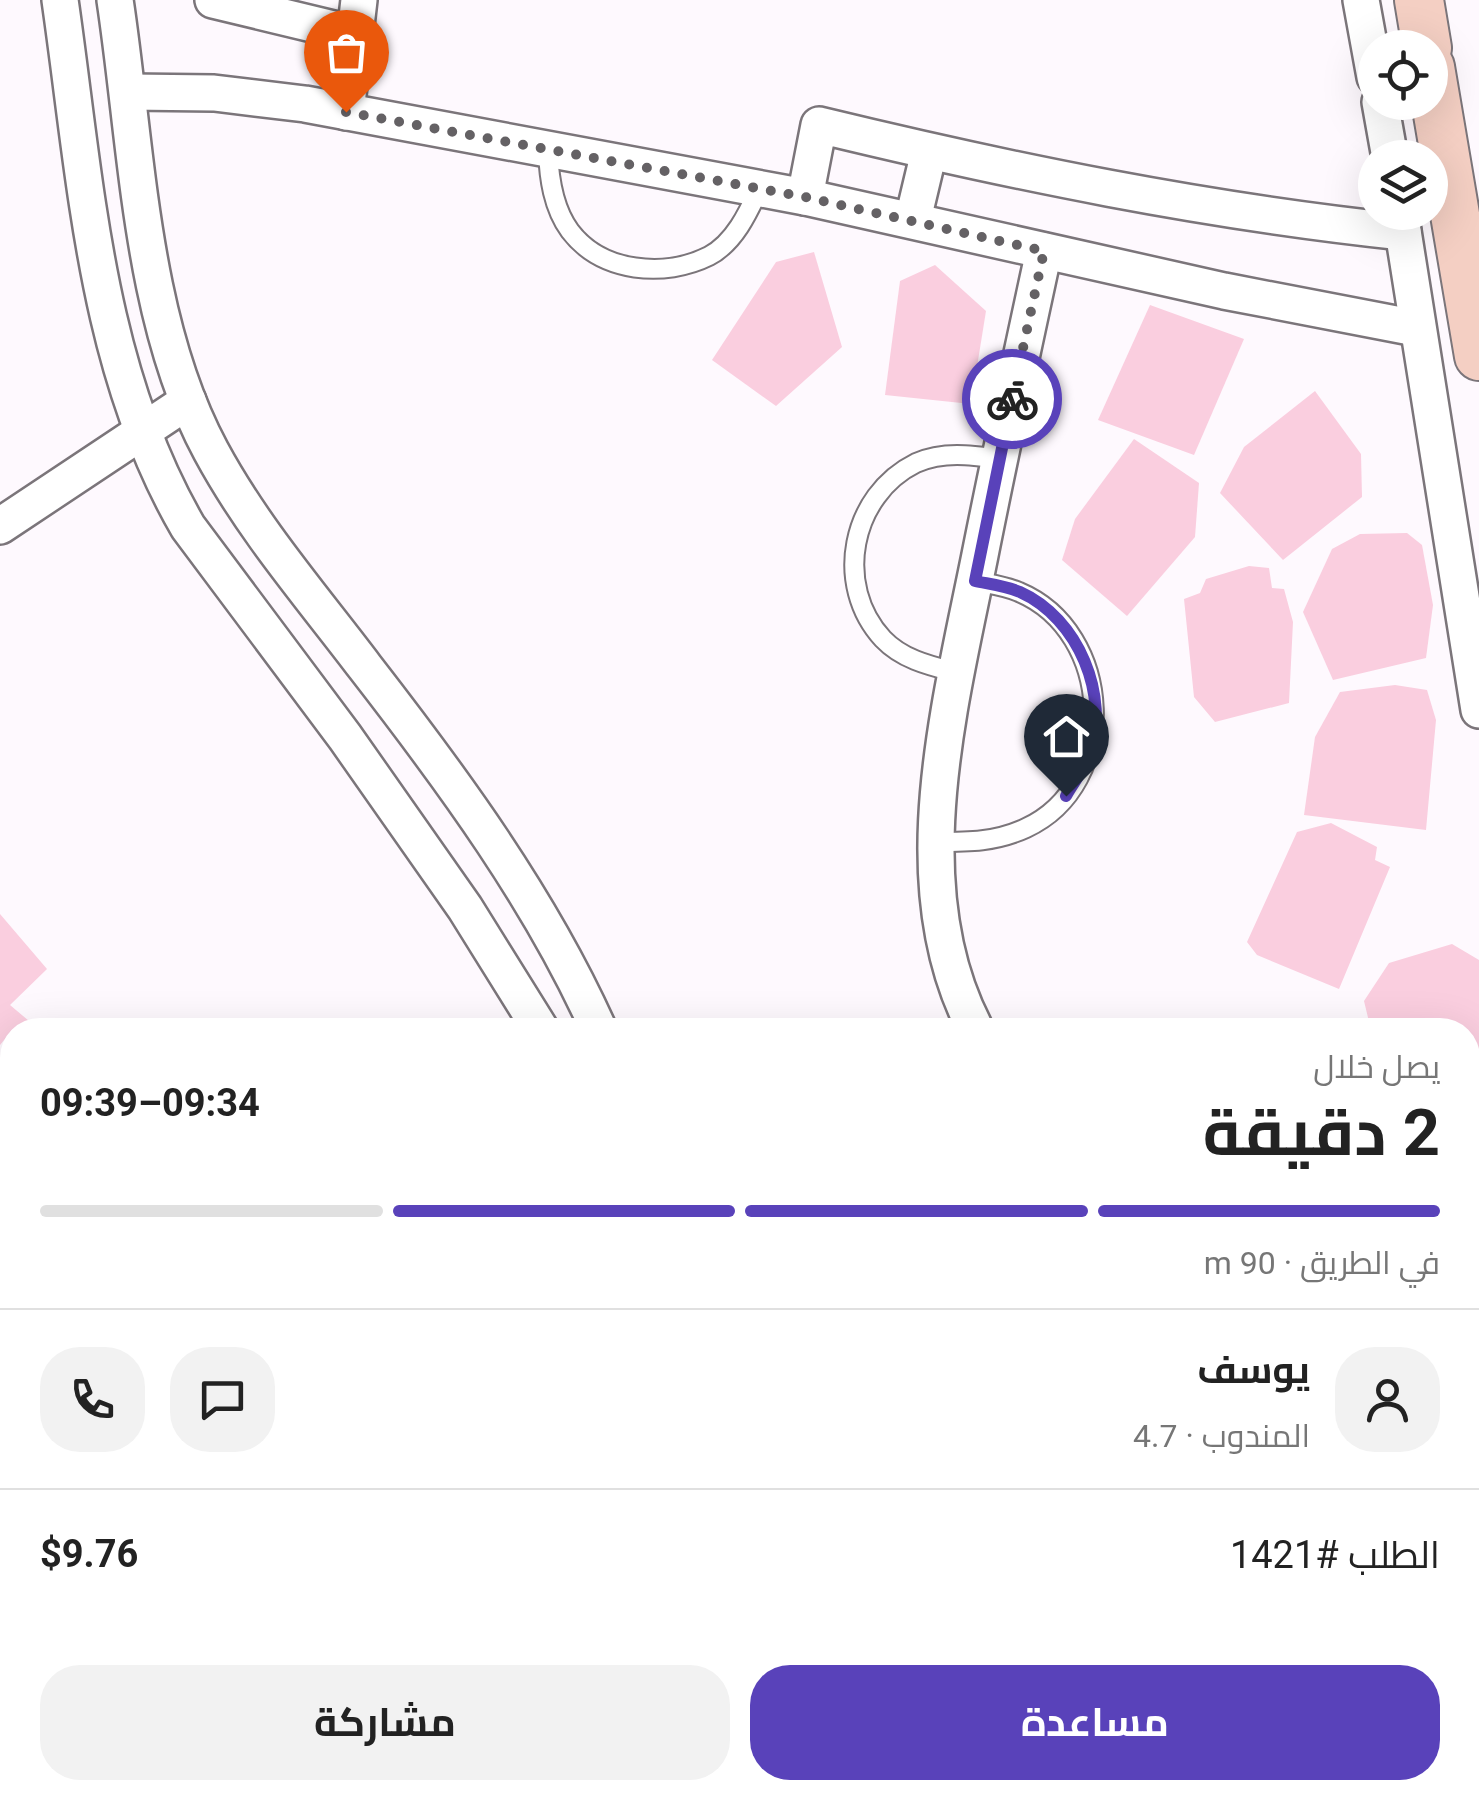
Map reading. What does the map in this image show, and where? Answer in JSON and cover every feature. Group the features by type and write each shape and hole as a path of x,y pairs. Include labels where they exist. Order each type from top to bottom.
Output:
{"street":[{"path":"60,0 103,299 117,364 140,431 188,527 345,737 535,1018"},
{"path":"115,0 154,274 188,401 242,503 390,698 503,860 594,1018"},
{"path":"213,0 357,17 346,112"},
{"path":"1361,0 1366,30"},
{"path":"1419,0 1424,30"},
{"path":"129,92 214,93 346,112 805,197 1416,328"},
{"path":"1439,120 1479,356"},
{"path":"805,197 818,125 1165,202 1358,218"},
{"path":"913,219 930,152"},
{"path":"1402,230 1479,710"},
{"path":"970,1018 958,996 941,926 936,842 958,672 1044,251"},
{"path":"0,526 188,401"}],"lane":[{"path":"548,151 550,184 570,232 612,263 663,272 712,255 744,222 758,190"},
{"path":"958,672 917,663 883,639 860,604 853,564 860,522 883,487 917,463 958,454 999,459"},
{"path":"936,842 984,843 1029,827 1066,796 1090,754 1096,706 1086,660 1060,620 1021,592 975,581"}],"building":[{"path":"814,252 842,347 776,406 712,360 776,262"},
{"path":"935,265 986,311 971,404 885,395 900,281"},
{"path":"1150,305 1244,339 1194,455 1098,420"},
{"path":"1315,391 1361,454 1362,497 1283,560 1220,493 1244,447"},
{"path":"1134,439 1199,483 1195,537 1127,616 1062,560 1075,519"},
{"path":"1407,533 1422,545 1433,605 1426,658 1333,680 1303,612 1332,549 1360,534"},
{"path":"1249,566 1269,568 1272,588 1284,589 1293,622 1289,703 1215,722 1194,697 1184,599 1200,593 1206,579"},
{"path":"1395,685 1427,690 1436,720 1426,830 1304,815 1315,737 1340,692"},
{"path":"1331,823 1377,847 1375,860 1390,867 1339,989 1257,955 1247,942 1297,832"},
{"path":"0,914 47,969 10,1005 25,1018 0,1018"},
{"path":"1452,944 1479,960 1479,1018 1368,1018 1364,1001 1389,963"}],"way so far":[{"path":"346,112 805,197 1044,251 1012,399"}],"route":[{"path":"1012,399 975,581 1021,592 1060,620 1086,660 1096,706 1090,754 1066,796"}]}
